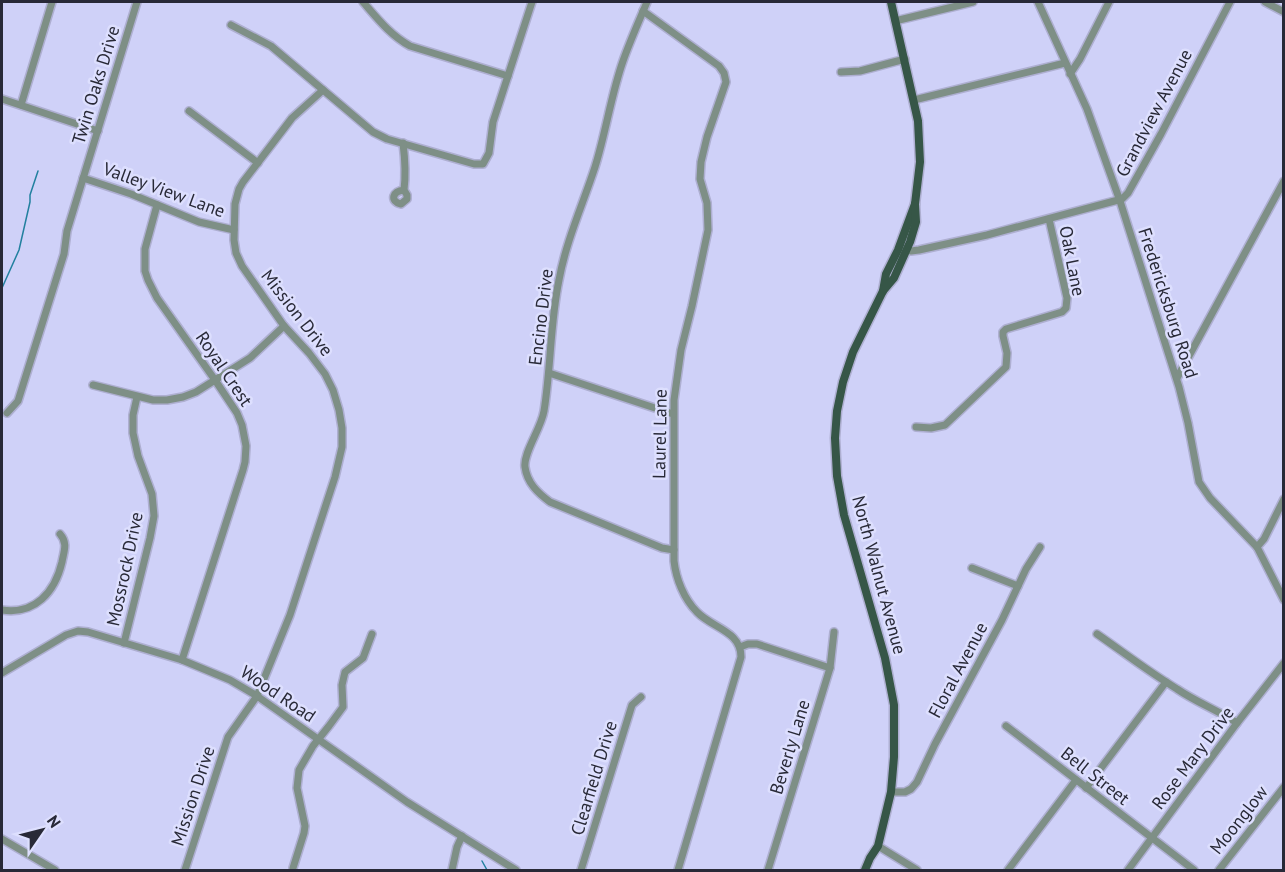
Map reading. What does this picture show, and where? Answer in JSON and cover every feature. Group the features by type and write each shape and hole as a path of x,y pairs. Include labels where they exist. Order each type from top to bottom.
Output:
{"main road":[{"name":"North Walnut Avenue","path":"883,291 885,278 915,204 920,152 914,99 891,2"},
{"name":"North Walnut Avenue","path":"865,870 878,846 891,792 894,722 892,697 880,639 844,515 835,457 837,411 849,362 859,337 883,291 894,278 907,249 916,222 915,204"}],"street":[{"path":"21,105 52,2"},
{"name":"Twin Oaks Drive","path":"7,413 18,401 64,254 83,178 138,2"},
{"path":"363,2 386,28 410,46 507,76"},
{"path":"231,25 271,46 373,132 387,139 474,164 483,164 489,153 494,122 507,76 532,2"},
{"name":"Encino Drive","path":"647,2 623,61 598,156 561,269 552,324 549,372 541,423 525,458 525,465 531,485 550,502 662,548 674,550"},
{"path":"895,21 973,2"},
{"name":"Fredericksburg Road","path":"1038,2 1087,109 1120,201 1177,378 1200,485 1257,547 1284,600"},
{"path":"1070,74 1109,2"},
{"name":"Grandview Avenue","path":"907,249 919,250 987,235 1120,201 1128,193 1230,2"},
{"path":"1265,2 1284,12"},
{"name":"Laurel Lane","path":"643,11 719,66 726,82 701,162 700,179 708,211 708,230 676,382 673,414 674,561 677,575 692,606 706,620 731,635 740,647"},
{"path":"841,72 860,71 905,59"},
{"path":"914,99 1065,63"},
{"name":"Mission Drive","path":"185,870 228,737 257,696 290,615 328,500 342,447 341,419 329,381 316,361 284,327 238,259 234,247 239,189 292,118 323,90"},
{"path":"2,99 98,131"},
{"path":"189,111 258,163"},
{"path":"403,143 406,165 404,190"},
{"name":"Valley View Lane","path":"83,178 200,222 234,230"},
{"path":"1177,378 1284,181"},
{"name":"Royal Crest","path":"157,205 144,249 145,271 148,280 164,309 230,402 242,425 246,446 245,462 182,660"},
{"name":"Oak Lane","path":"916,427 931,428 945,425 1006,367 1007,353 1003,336 1006,329 1062,312 1066,308 1067,298 1049,219"},
{"path":"93,385 153,400 174,399 196,392 255,354 284,327"},
{"path":"549,372 673,414"},
{"name":"Mossrock Drive","path":"124,643 154,516 152,494 133,433 133,416 137,397"},
{"path":"1257,547 1264,539 1284,499"},
{"path":"2,610 20,610 30,607 46,596 58,577 66,546 60,534"},
{"name":"Floral Avenue","path":"891,792 905,792 917,782 1026,569 1040,547"},
{"path":"972,568 1018,586"},
{"name":"Wood Road","path":"2,673 66,635 78,631 182,660 230,680 257,696 407,802 516,870"},
{"name":"Beverly Lane","path":"768,870 830,668 834,632"},
{"path":"293,868 305,826 297,788 303,762 312,746 343,707 342,685 345,672 363,658 372,634"},
{"path":"1097,634 1184,694 1217,710 1237,723"},
{"path":"678,870 741,657 740,647 757,644 830,668"},
{"name":"Rose Mary Drive","path":"1128,870 1284,663"},
{"path":"1086,788 1166,682"},
{"name":"Clearfield Drive","path":"581,870 632,705 641,697"},
{"name":"Bell Street","path":"1006,726 1194,870"},
{"path":"1008,870 1076,780"},
{"name":"Moonglow","path":"1219,870 1284,787"},
{"path":"453,870 457,847 462,836"},
{"path":"2,839 55,870"},
{"path":"878,846 917,870"}],"waterway":[{"path":"2,288 19,250 30,195 38,171"},
{"path":"482,861 487,870"}]}
